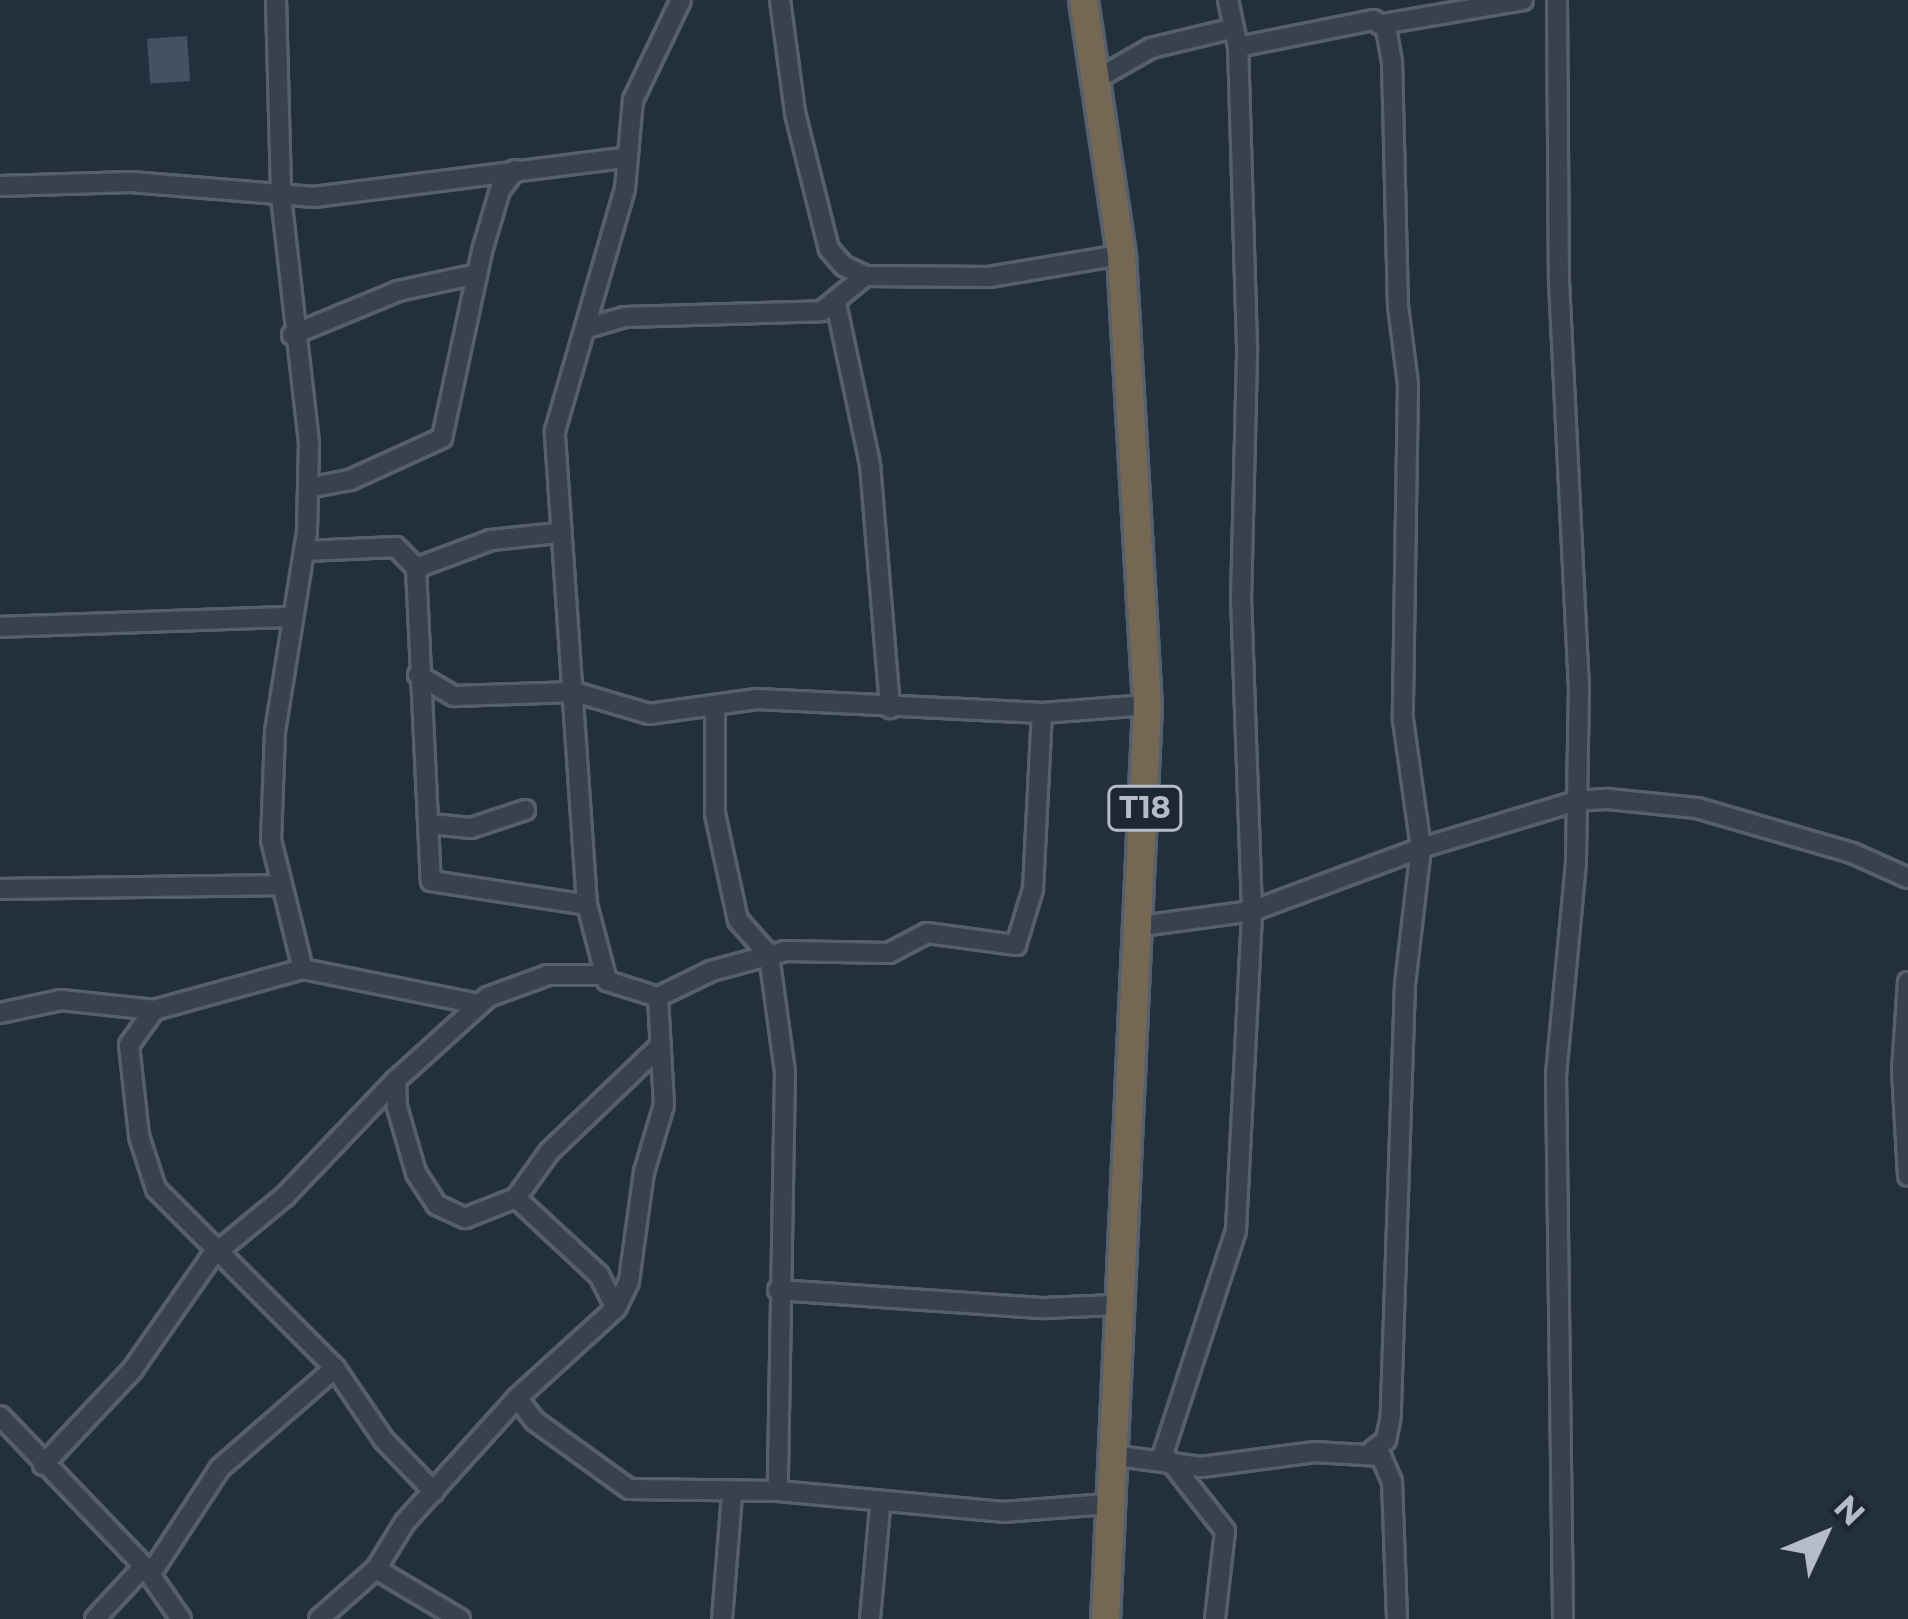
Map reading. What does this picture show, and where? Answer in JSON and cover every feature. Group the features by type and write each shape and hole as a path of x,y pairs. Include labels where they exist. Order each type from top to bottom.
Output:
{"highway":[{"name":"T18","path":"1083,0 1121,254 1148,705 1141,926 1115,1305 1106,1619"}],"street":[{"path":"276,0 281,197 292,335 304,394 308,488 304,550 275,732 278,885 303,969"},
{"path":"603,975 587,905 574,619 558,533 555,431 590,327 625,189 623,158 633,100 681,0"},
{"path":"780,0 794,113 829,249 865,276 1002,276 1121,254"},
{"path":"1165,1461 1236,1230 1252,911 1236,38 1228,0"},
{"path":"1096,80 1151,48 1383,24 1523,0"},
{"path":"1558,0 1576,801 1556,1074 1563,1619"},
{"path":"1110,1455 1219,1467 1372,1451 1386,1440 1391,1414 1405,983 1421,848 1403,720 1408,384 1398,306 1392,61 1383,24"},
{"path":"0,186 130,182 281,197 354,195 623,158"},
{"path":"308,488 350,480 442,438 477,274 500,190 515,170"},
{"path":"292,335 398,291 477,274"},
{"path":"590,327 625,317 822,311 865,276"},
{"path":"836,302 870,464 890,708"},
{"path":"416,568 491,540 558,533"},
{"path":"304,550 396,547 416,568 418,675 430,824 426,875 439,886 587,905"},
{"path":"0,627 292,617"},
{"path":"418,675 454,696 575,692 649,714 778,699 1042,713 1148,705"},
{"path":"715,706 715,814 738,920 769,955 785,1072 787,1208 778,1290 778,1492"},
{"path":"44,1465 133,1369 214,1255 285,1196 396,1080 478,1004 522,980 603,975 658,997 769,955 889,953 927,933 1016,945 1033,889 1042,713"},
{"path":"1141,926 1252,911 1421,848 1576,801 1697,808 1852,853 1908,878"},
{"path":"430,824 472,828 525,810"},
{"path":"0,889 278,885"},
{"path":"0,1012 62,1000 154,1010 303,969 478,1004"},
{"path":"1908,982 1902,1071 1908,1177"},
{"path":"319,1619 376,1569 434,1492 517,1398 616,1307 664,1105 658,997"},
{"path":"154,1010 129,1046 147,1173 214,1255 335,1368 383,1440 434,1492"},
{"path":"396,1080 416,1173 437,1205 465,1219 516,1198 549,1152 658,1048"},
{"path":"516,1198 599,1275 616,1307"},
{"path":"778,1290 1044,1308 1115,1305"},
{"path":"95,1619 147,1570 220,1468 335,1368"},
{"path":"517,1398 535,1421 629,1489 732,1496 778,1492 880,1506 1003,1512 1107,1504"},
{"path":"0,1416 147,1570 181,1619"},
{"path":"1372,1451 1392,1482 1397,1619"},
{"path":"1165,1461 1225,1531 1215,1619"},
{"path":"722,1619 732,1496"},
{"path":"870,1619 880,1506"},
{"path":"376,1569 460,1619"}],"building":[{"path":"187,36 190,81 150,84 147,39"}]}
